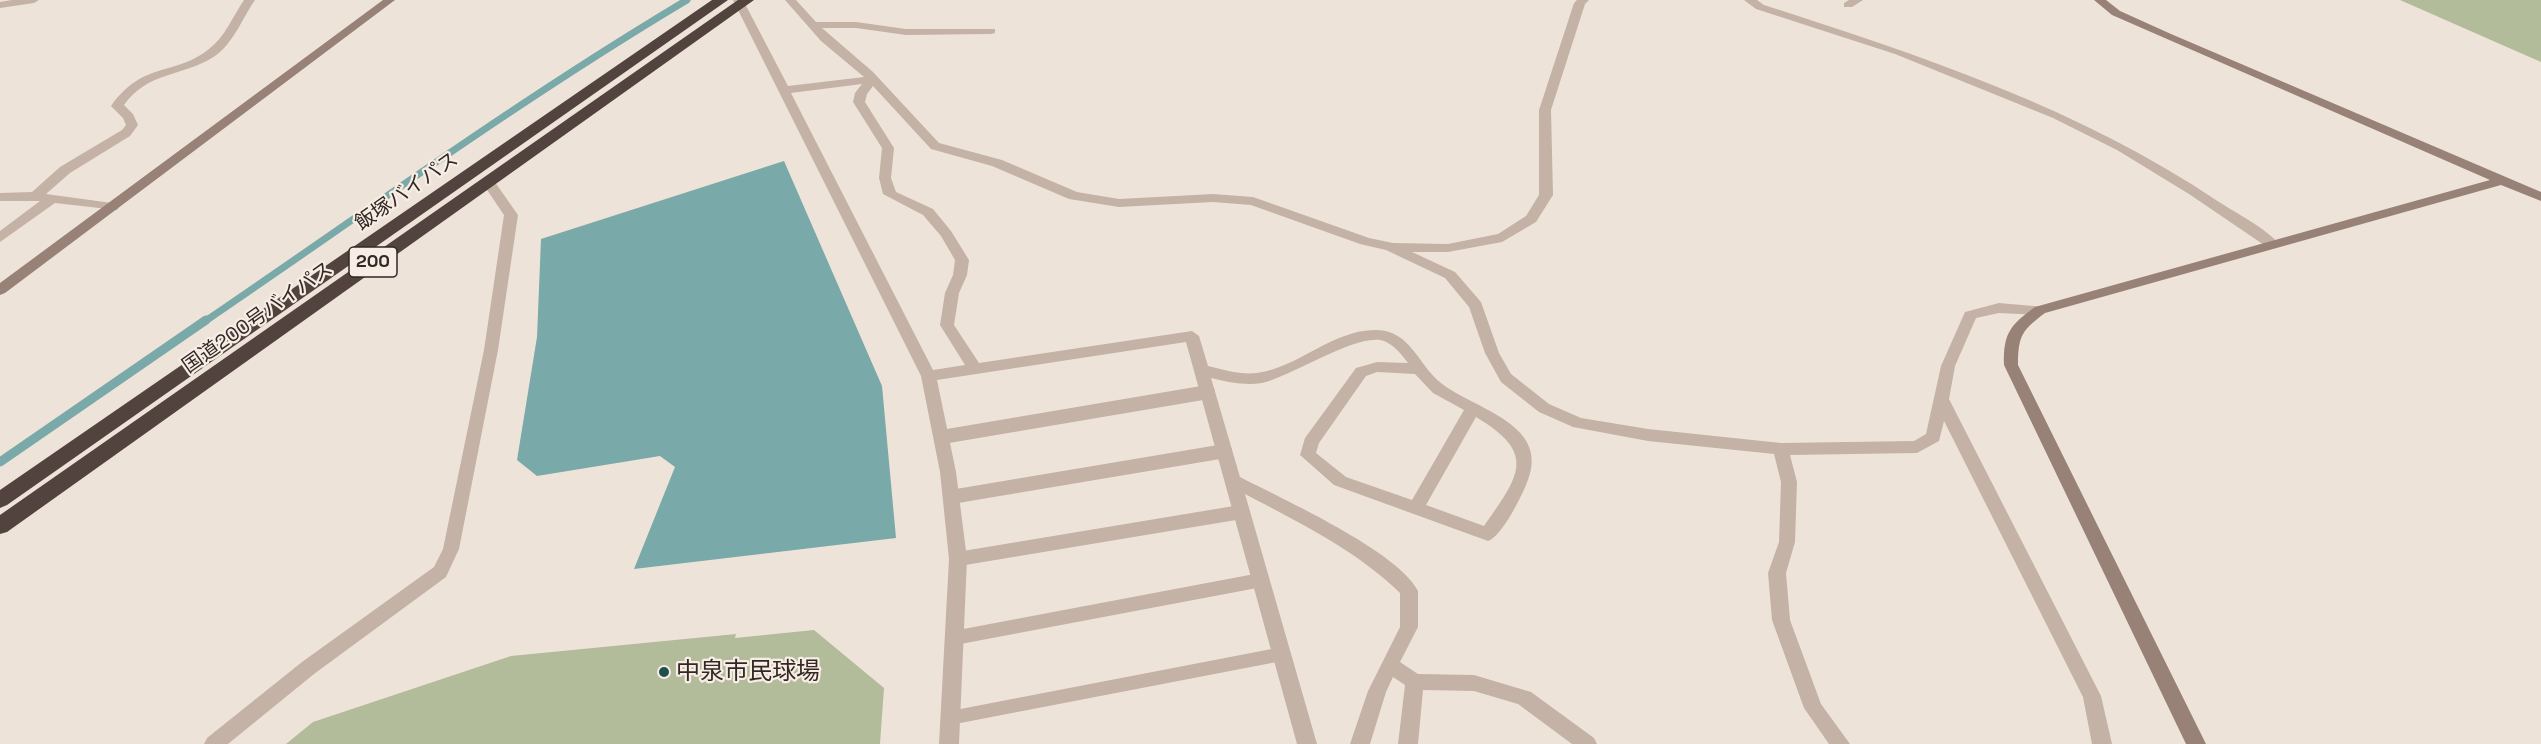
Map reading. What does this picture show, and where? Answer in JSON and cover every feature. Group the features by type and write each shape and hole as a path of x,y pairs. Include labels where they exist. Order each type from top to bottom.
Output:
{"highway":[{"name":"飯塚バイパス","path":"0,500 721,0"},
{"name":"国道200号バイパス","path":"0,526 741,2"}],"street":[{"path":"0,5 34,0"},
{"path":"35,197 65,170 126,133 132,125 129,117 117,106 125,92 148,76 212,53 221,45 250,0"},
{"path":"0,290 390,0"},
{"path":"790,0 813,25 873,80 935,146 997,163 1074,196 1119,203 1213,198 1253,201 1365,241 1390,247 1450,275 1476,305 1492,353 1506,378 1544,408 1578,423 1648,435 1781,449 1917,447 1933,437 1948,366 1970,315 1999,308 2040,310 2504,180"},
{"path":"1390,247 1448,248 1502,238 1531,219 1546,195 1545,110 1580,3 1584,0"},
{"path":"1749,0 1760,7 1899,52 2057,116 2121,147 2185,185 2271,244"},
{"path":"2099,0 2116,14 2541,197"},
{"path":"741,2 783,90 929,376 942,437 958,559 949,744"},
{"path":"813,25 856,25 906,32 991,31"},
{"path":"783,90 873,80"},
{"path":"873,80 861,93 859,102 888,148 885,178 890,194 928,212 946,234 962,260 960,275 952,293 947,325 974,369"},
{"path":"214,744 308,669 440,572 451,549 491,350 511,216 487,181"},
{"path":"0,197 35,197 112,207"},
{"path":"0,238 51,200"},
{"path":"2040,310 2020,324 2010,341 2010,365 2196,744"},
{"path":"1202,370 1242,379 1266,377 1358,337 1378,335 1394,339 1420,369 1433,386 1498,422 1523,448 1524,464 1518,489 1488,534 1340,481 1308,455 1311,442 1361,372 1377,367 1420,369"},
{"path":"929,376 1192,336 1307,744"},
{"path":"1941,399 2092,696 2103,744"},
{"path":"1416,508 1473,408"},
{"path":"1781,449 1789,482 1787,542 1777,573 1781,620 1813,708 1840,744"},
{"path":"1233,481 1359,549 1393,573 1409,591 1408,627 1377,691 1360,744"},
{"path":"1390,665 1415,682 1474,683 1524,698 1587,744"},
{"path":"1408,744 1415,682"}],"lane":[{"path":"942,437 1208,392"},
{"path":"951,496 1225,451"},
{"path":"958,559 1241,512"},
{"path":"954,638 1261,580"},
{"path":"950,718 1281,654"}],"green space":[{"path":"2400,0 2541,0 2541,62"},
{"name":"中泉市民球場","path":"814,630 884,688 880,744 286,744 313,722 511,656 736,634 735,638"}],"water":[{"path":"784,161 882,386 896,538 634,569 675,467 660,456 537,476 517,460 537,337 541,239"}],"waterway":[{"path":"204,322 503,117 687,0"},
{"path":"0,462 206,320"}],"place":[{"name":"中泉市民球場","path":"664,672"}]}
